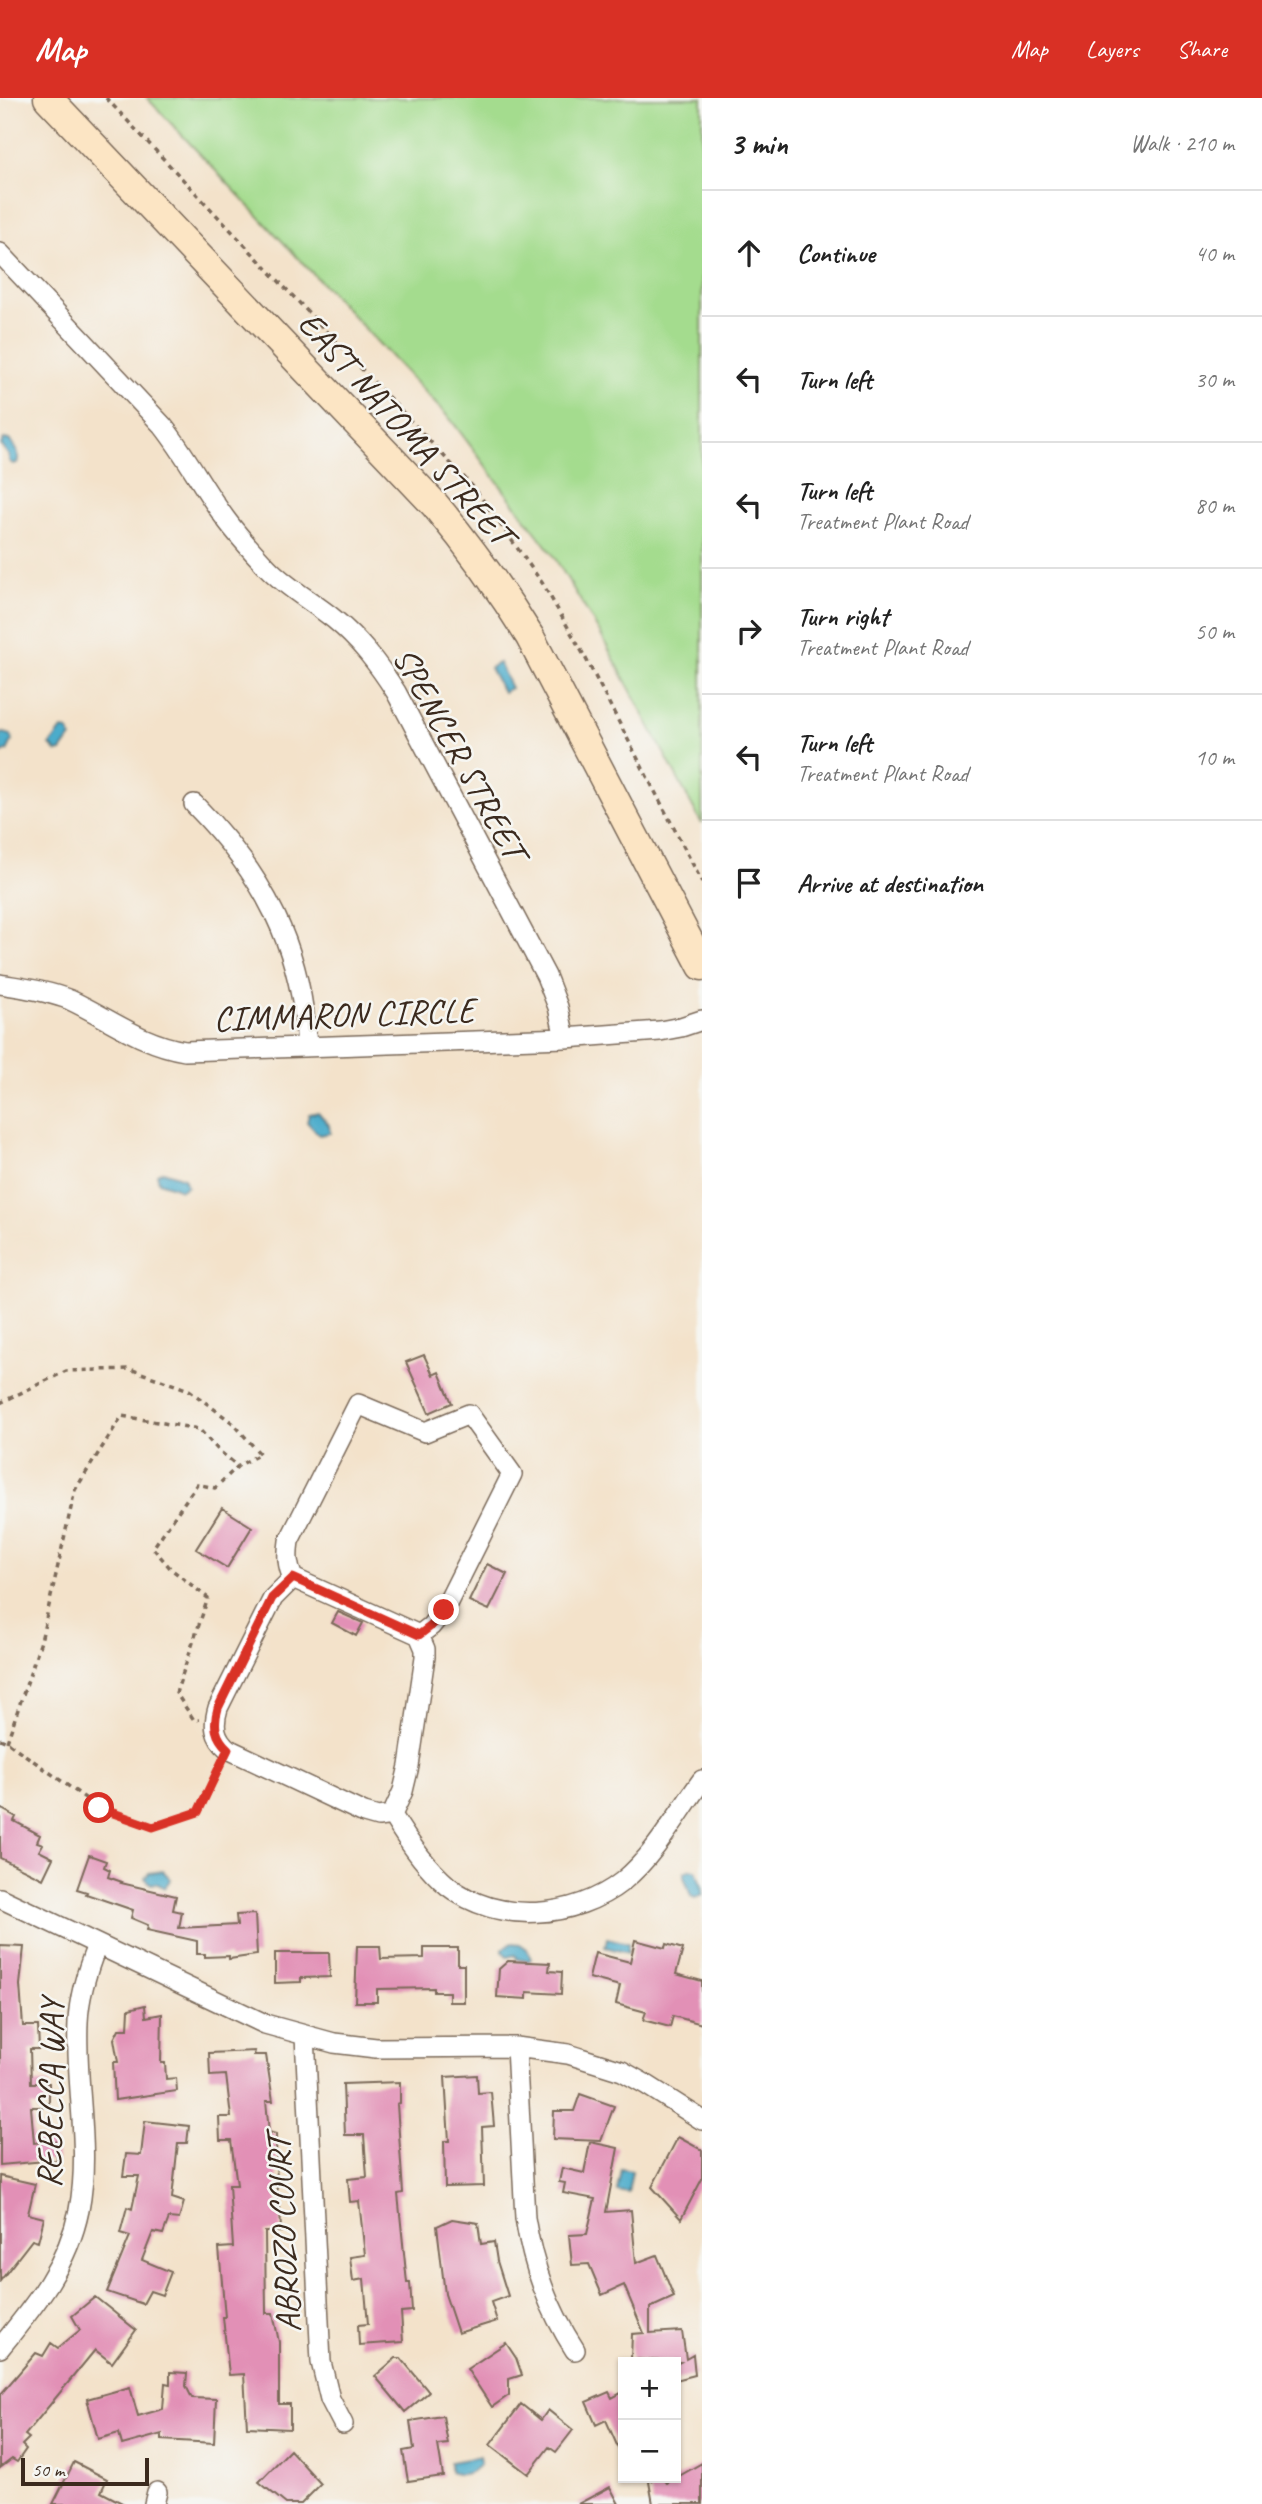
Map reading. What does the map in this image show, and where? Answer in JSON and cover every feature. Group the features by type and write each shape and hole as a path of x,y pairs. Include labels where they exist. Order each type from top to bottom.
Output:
{"main road":[{"name":"EAST NATOMA STREET","path":"48,98 435,505 469,547 530,637 702,967"}],"street":[{"name":"SPENCER STREET","path":"0,253 163,426 185,455 224,517 247,545 272,572 333,618 376,661 396,692 546,976 558,1006 565,1038"},
{"path":"194,804 242,858 279,922 298,980 305,1016 307,1047"},
{"name":"CIMMARON CIRCLE","path":"0,984 52,994 68,1000 139,1038 172,1049 202,1051 565,1038 660,1031 702,1020"},
{"path":"293,1578 287,1555 289,1541 358,1404 425,1432 469,1413 512,1474 444,1610 431,1626 419,1635"},
{"path":"293,1578 272,1598 214,1720 216,1733 228,1749 364,1813 392,1815"},
{"path":"293,1578 419,1635 425,1649 409,1766 403,1791 392,1815"},
{"path":"392,1815 418,1853 449,1886 482,1904 500,1909 547,1912 584,1903 624,1880 644,1859 702,1780"},
{"path":"0,1898 238,2012 305,2036 334,2043 385,2049 516,2047 568,2053 604,2064 647,2085 702,2120"},
{"name":"REBECCA WAY","path":"0,2348 45,2291 68,2247 78,2212 84,2164 78,2024 87,1970 97,1945"},
{"name":"ABROZO COURT","path":"305,2036 321,2362 330,2399 343,2424"},
{"path":"516,2047 525,2218 530,2246 547,2301 575,2350"}],"path":[{"path":"0,1403 66,1371 130,1369 189,1390 234,1424 260,1454 237,1466 215,1488 197,1484 153,1548 171,1569 208,1598 176,1693 194,1720 214,1720"},
{"path":"7,1742 41,1641 75,1490 122,1416 199,1429 237,1466"},
{"path":"0,1739 99,1808 153,1827 198,1812 228,1749"}],"green space":[{"path":"147,98 702,98 702,824 600,633 553,555 451,420"}],"water":[{"path":"4,439 9,440 18,453 17,463 9,461 9,456 1,445"},
{"path":"499,663 511,688 503,692 490,668"},
{"path":"62,729 68,730 71,737 61,751 57,752 50,745"},
{"path":"0,734 11,735 12,741 7,751 0,754"},
{"path":"318,1112 329,1125 330,1133 319,1135 307,1122 309,1114"},
{"path":"163,1171 184,1178 187,1186 181,1190 159,1182 157,1174"},
{"path":"696,1870 702,1887 702,1895 695,1898 691,1896 684,1877 685,1872"},
{"path":"163,1871 171,1879 164,1888 156,1883 151,1884 145,1878 149,1873"},
{"path":"607,1938 628,1943 628,1953 605,1947"},
{"path":"512,1943 527,1949 531,1959 517,1959 515,1955 508,1957 503,1949"},
{"path":"621,2169 632,2171 628,2193 617,2191"},
{"path":"479,2457 480,2464 470,2472 450,2472 450,2462"}],"building":[{"path":"424,1355 433,1375 439,1372 452,1403 429,1413 406,1362"},
{"path":"222,1508 252,1527 227,1568 196,1549"},
{"path":"487,1564 507,1574 489,1610 469,1601"},
{"path":"338,1612 363,1623 356,1636 332,1623"},
{"path":"0,1808 16,1817 14,1821 40,1835 37,1842 43,1844 39,1851 53,1858 43,1879 0,1858"},
{"path":"89,1855 106,1861 104,1867 110,1870 108,1877 121,1883 176,1896 173,1910 182,1912 179,1928 237,1925 236,1915 255,1914 257,1955 229,1959 229,1956 205,1957 205,1954 197,1954 197,1941 147,1930 148,1925 131,1918 133,1910 77,1889"},
{"path":"635,1940 665,1948 666,1944 683,1949 676,1974 702,1981 702,2024 673,2016 670,2027 643,2020 646,2012 616,2004 620,1986 589,1978 595,1953 630,1962"},
{"path":"0,1946 24,1947 20,1985 23,2026 38,2026 39,2049 30,2049 31,2083 49,2083 49,2107 31,2107 34,2143 55,2141 57,2160 0,2165"},
{"path":"357,1946 380,1946 381,1959 424,1958 424,1948 458,1948 458,1965 464,1965 464,2002 449,2002 449,1992 434,1992 434,1988 377,1989 377,2002 355,2002"},
{"path":"275,1953 329,1953 330,1977 301,1978 301,1982 275,1983"},
{"path":"508,1961 550,1963 549,1971 562,1972 561,1994 527,1992 527,1999 497,1997 499,1969"},
{"path":"145,2005 146,2017 162,2014 161,2063 165,2063 166,2079 176,2078 177,2091 115,2100 113,2062 118,2062 114,2039 119,2029 128,2029 129,2009"},
{"path":"255,2051 254,2055 266,2055 273,2101 266,2101 269,2132 276,2134 277,2205 280,2205 281,2232 265,2232 266,2313 273,2313 279,2342 279,2404 290,2404 290,2429 247,2427 244,2374 229,2375 223,2317 219,2248 233,2247 229,2185 237,2185 231,2140 220,2140 219,2117 231,2117 226,2075 210,2076 209,2053"},
{"path":"477,2075 478,2093 491,2092 494,2126 482,2127 484,2186 445,2187 444,2141 449,2141 445,2077"},
{"path":"400,2082 400,2103 397,2104 403,2193 398,2194 412,2311 401,2312 403,2342 359,2345 358,2325 368,2324 364,2279 353,2281 350,2257 365,2255 359,2201 350,2202 348,2179 367,2177 364,2135 345,2135 343,2084"},
{"path":"580,2094 614,2106 601,2141 553,2139 554,2111 574,2111"},
{"path":"145,2121 189,2126 187,2143 178,2143 172,2198 184,2202 179,2219 169,2218 163,2234 153,2232 142,2260 171,2272 162,2295 150,2291 143,2304 107,2292 130,2236 120,2233 127,2207 132,2209 139,2176 123,2176 126,2154 141,2155"},
{"path":"678,2137 702,2150 702,2179 681,2219 652,2187"},
{"path":"590,2142 618,2148 606,2212 631,2210 636,2263 657,2255 674,2297 650,2308 650,2333 682,2331 686,2359 693,2355 695,2375 681,2379 681,2357 631,2357 632,2334 644,2333 624,2285 602,2295 589,2264 572,2265 569,2235 587,2234 595,2199 563,2193 565,2183 559,2182 562,2168 584,2173"},
{"path":"0,2176 35,2184 28,2214 44,2218 38,2242 32,2240 0,2281"},
{"path":"452,2219 478,2223 481,2244 494,2242 508,2296 491,2302 497,2321 458,2333 445,2294 437,2226"},
{"path":"95,2297 136,2330 112,2363 95,2350 25,2435 29,2438 22,2445 26,2449 17,2462 12,2459 0,2468 0,2395 36,2353 43,2356 51,2343 58,2348 80,2330 72,2316"},
{"path":"506,2343 516,2358 522,2375 509,2379 509,2395 492,2407 467,2369"},
{"path":"396,2358 401,2358 429,2392 405,2412 375,2376"},
{"path":"170,2372 187,2373 186,2386 192,2398 216,2399 214,2443 162,2440 162,2434 122,2445 119,2433 98,2439 87,2399 130,2387 138,2416 163,2409 165,2383 170,2384"},
{"path":"609,2392 612,2398 618,2395 618,2448 606,2420 596,2425 586,2402"},
{"path":"521,2404 541,2420 548,2410 573,2430 556,2452 549,2447 528,2474 490,2445"},
{"path":"443,2416 448,2444 438,2445 443,2476 408,2481 403,2451 414,2449 410,2421"},
{"path":"290,2450 321,2484 301,2504 286,2504 259,2482"},
{"path":"74,2462 107,2479 101,2492 124,2504 53,2504"},
{"path":"702,2463 702,2504 653,2504 649,2483 681,2483 681,2475"},
{"path":"610,2487 619,2504 578,2504"}],"route":[{"path":"99,1808 153,1827 198,1812 228,1749 216,1733 214,1720 218,1708 272,1598 293,1578 419,1635 431,1626 444,1610"}]}
